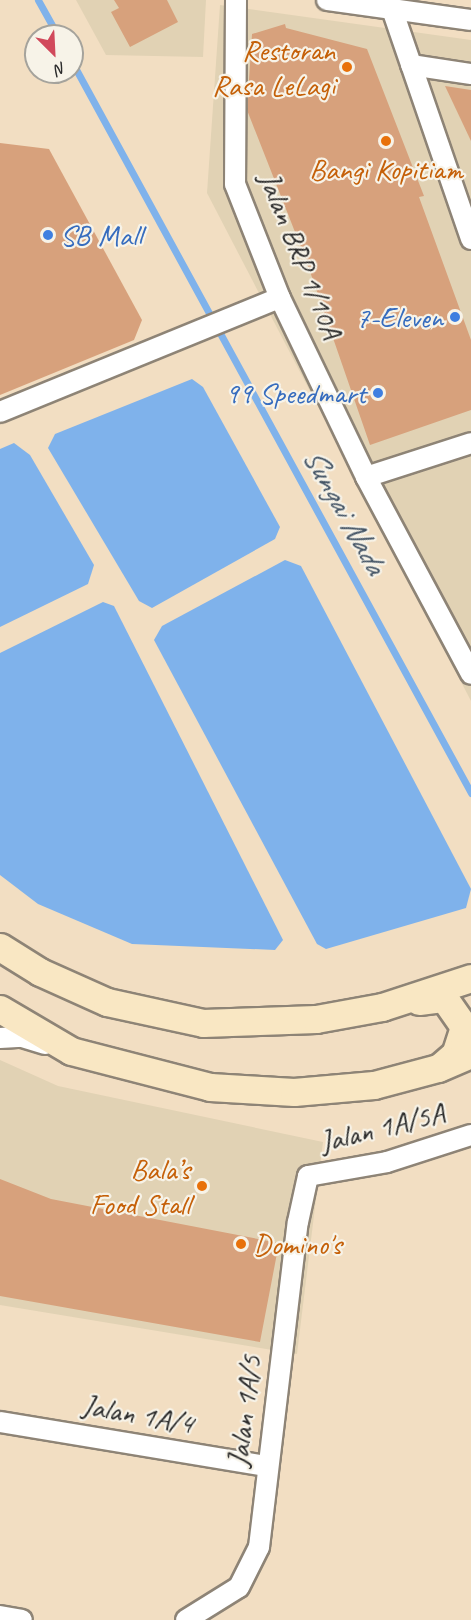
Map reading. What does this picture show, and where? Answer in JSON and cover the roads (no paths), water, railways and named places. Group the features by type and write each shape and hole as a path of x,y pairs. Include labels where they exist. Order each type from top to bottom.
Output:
{"main road":[{"path":"0,947 40,972 107,1002 203,1023 316,1019 471,994"},
{"path":"382,1007 471,978"},
{"path":"438,1068 455,1054 464,1027 444,998"},
{"path":"0,1009 71,1050 210,1088 294,1092 374,1086 438,1068 471,1054"}],"street":[{"name":"Jalan BRP 1/10A","path":"236,0 235,184 280,298 366,477 471,674"},
{"path":"327,0 393,12 471,20"},
{"path":"393,12 471,239"},
{"path":"411,66 471,74"},
{"path":"0,412 280,298"},
{"path":"366,477 471,443"},
{"path":"0,1038 22,1037 71,1050"},
{"name":"Jalan 1A/5A","path":"308,1176 387,1162 471,1135"},
{"name":"Jalan 1A/5","path":"186,1620 238,1587 259,1547 298,1222 308,1176"},
{"name":"Jalan 1A/4","path":"0,1422 267,1466"},
{"path":"0,1616 22,1620"}],"water":[{"path":"192,379 203,387 280,527 275,539 152,608 139,601 48,448 55,434"},
{"path":"14,443 30,455 94,565 88,584 0,627 0,449"},
{"path":"285,560 301,566 471,889 466,908 326,949 317,944 154,640 162,626"},
{"path":"103,602 114,606 283,940 275,950 132,944 38,904 0,875 0,653"}],"waterway":[{"name":"Sungai Nada","path":"38,0 51,24"},
{"name":"Sungai Nada","path":"84,84 471,793"}],"place":[{"name":"Restoran Rasa LeLagi","path":"347,67"},
{"name":"Bangi Kopitiam","path":"386,141"},
{"name":"SB Mall","path":"48,235"},
{"name":"7-Eleven","path":"455,317"},
{"name":"99 Speedmart","path":"378,393"},
{"name":"Bala’s Food Stall","path":"202,1186"},
{"name":"Domino's","path":"241,1244"}]}
